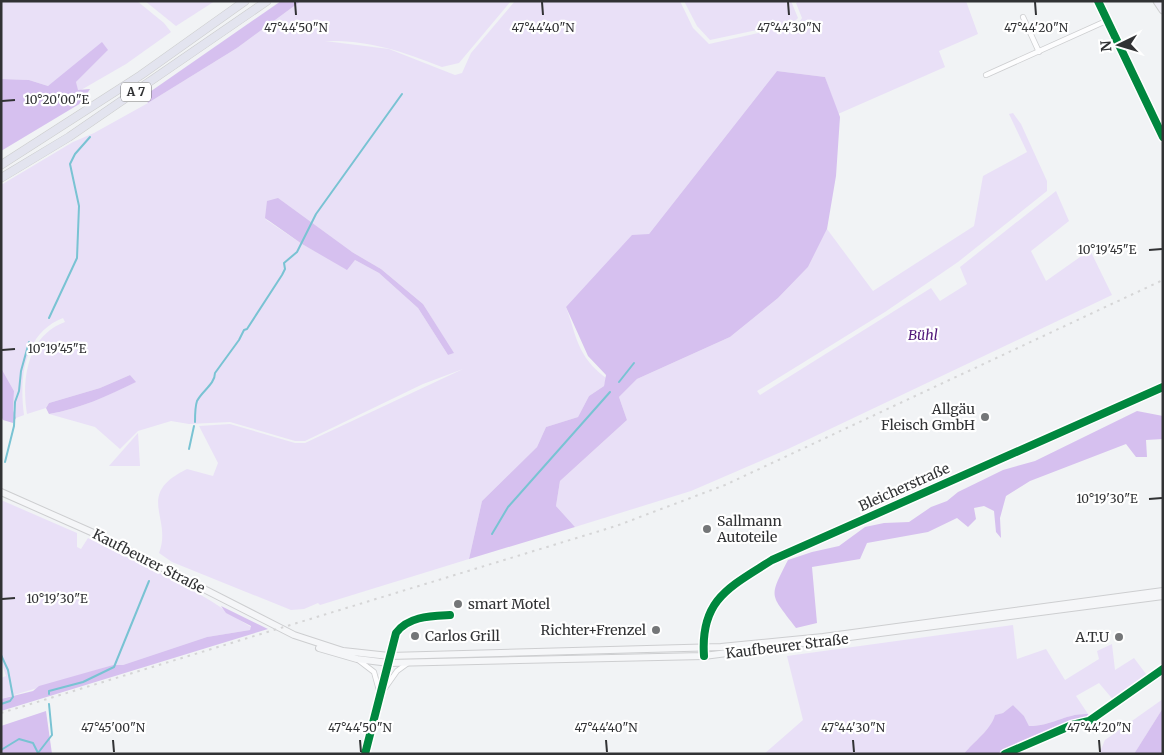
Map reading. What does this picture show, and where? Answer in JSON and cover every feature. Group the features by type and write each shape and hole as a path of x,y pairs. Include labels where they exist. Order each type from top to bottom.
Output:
{"highway":[{"name":"A 7","path":"1,165 141,75 246,1"},
{"name":"A 7","path":"1,178 69,137 267,1"}],"main road":[{"path":"1158,1 1163,10"},
{"name":"Kaufbeurer Straße","path":"1,492 82,527 312,646 357,659 704,652 1163,591"},
{"name":"Kaufbeurer Straße","path":"294,635 343,651 409,663 704,652 1163,596"}],"street":[{"path":"1098,1 1163,137"},
{"path":"1023,17 1039,52"},
{"path":"986,75 1106,20"},
{"name":"Bleicherstraße","path":"704,652 705,626 712,606 727,590 772,560 1163,387"},
{"path":"365,754 396,633 408,622 426,617 450,615"},
{"path":"357,659 374,672 380,695"},
{"path":"380,695 394,674 409,663"},
{"path":"1005,754 1072,725 1089,721 1163,669"}],"green space":[{"path":"1,1 137,1 164,23 171,32 126,64 81,90 77,90 76,82 108,50 48,86 29,80 1,79"},
{"path":"145,1 215,1 176,26"},
{"path":"301,1 511,1 459,63 442,67 390,50 455,75 462,73 471,53 515,1 680,1 693,28 709,44 798,24 802,18 796,3 799,1 966,1 978,34 939,51 945,67 838,114 825,77 777,71 649,234 566,307 583,353 596,370 606,378 604,386 589,396 578,417 546,427 537,447 482,501 469,559 320,605 318,603 304,609 291,610 172,562 159,553 162,528 158,507 162,488 171,479 187,469 213,476 218,463 199,426 230,424 295,443 305,443 463,369 423,384 305,441 295,441 230,422 189,424 171,421 138,431 120,449 95,427 49,414 82,405 125,387 135,382 130,375 100,388 49,403 46,408 27,414 25,387 30,360 35,348 43,337 52,328 65,322 63,318 50,325 40,334 32,346 27,358 22,386 24,415 16,418 13,410 14,391 1,368 1,185 73,142 94,133 148,103 237,48","holes":["325,41 356,42 388,49","265,219 352,252 381,269 423,304 453,353 448,355 418,308 379,273 355,260 347,269 302,244"]},
{"path":"684,1 791,1 798,18 794,22 710,40 697,26"},
{"name":"Bühl","path":"1013,113 1021,124 1047,181 1047,191 958,262 885,312 757,391 760,395 931,288 940,301 967,284 960,267 1056,191 1069,221 1031,251 1046,281 1090,250 1112,295 788,449 691,491 575,527 556,506 560,481 627,420 619,397 637,379 730,337 778,298 808,267 827,229 873,291 974,226 983,176 1027,152 1009,114"},
{"path":"138,433 140,466 109,466"},
{"path":"1,500 77,533 77,547 81,549 88,538 172,579 213,602 251,627 250,630 207,637 123,665 113,665 1,699 1,678 6,676 1,661"},
{"path":"1013,625 1017,659 1046,649 1065,680 1099,659 1097,651 1112,644 1115,670 1134,658 1149,678 1115,702 1099,683 1076,696 1088,714 1073,715 1045,724 1029,726 1024,716 1013,705 1003,713 996,715 986,731 964,754 764,754 803,720 787,656"},
{"path":"1163,699 1163,708 1134,754 1099,754 1105,740"}],"shaded area":[{"path":"281,1 301,1 237,48 148,103 144,96"},
{"path":"102,42 108,50 76,82 78,90 90,89 81,103 1,151 1,79 29,80 48,86"},
{"path":"777,71 825,77 840,117 836,176 827,229 808,267 778,298 730,337 637,379 619,397 627,420 560,481 556,506 575,527 469,559 482,501 537,447 546,427 578,417 589,396 604,386 606,375 588,356 566,307 632,235 649,234"},
{"path":"278,198 352,252 381,269 423,304 454,353 448,355 418,308 379,273 355,260 347,270 302,244 265,218 267,201"},
{"path":"1,368 14,391 13,410 16,418 13,423 3,420 1,416"},
{"path":"130,375 136,382 93,401 72,409 49,414 46,408 49,403 100,388"},
{"path":"1137,411 1163,416 1163,439 1146,440 1147,457 1136,457 1126,444 1030,481 1006,496 1000,518 1001,538 996,532 994,511 984,506 974,508 976,519 968,527 957,518 928,532 867,543 860,559 812,567 817,623 796,628 777,601 775,589 788,560 839,546 865,527 884,523 909,522 931,507 947,501 958,492 1003,470 1035,461"},
{"path":"221,606 268,629 1,711 1,699 33,691 39,686 113,665 123,665 207,637 250,630 251,626 226,613"},
{"path":"1013,705 1024,716 1029,726 1045,724 1080,714 1088,714 1091,718 1041,734 1001,754 964,754 990,726 995,715 1003,713"},
{"path":"1163,708 1163,754 1134,754"},
{"path":"46,711 52,754 1,754 1,726"}],"waterway":[{"path":"195,422 197,401 211,384 215,373 244,330 247,329 282,275 285,269 284,263 297,252 316,214 402,94"},
{"path":"49,318 77,258 79,206 70,164 75,154 90,137"},
{"path":"5,462 14,426 15,402 19,391 21,371 29,342"},
{"path":"619,382 634,363"},
{"path":"492,534 508,507 610,392"},
{"path":"189,449 194,426"},
{"path":"49,694 49,691 83,682 114,667 149,581"},
{"path":"1,655 8,670 13,697 10,701 1,704"},
{"path":"38,753 52,735 49,704"},
{"path":"1,750 19,739 33,743 38,753"}],"railway":[{"path":"1,713 616,526 725,485 1163,280"}],"cycle path":[{"path":"1098,1 1163,137"},
{"path":"704,656 704,637 707,621 713,608 731,587 772,560 1163,387"},
{"path":"365,754 396,633 401,627 414,620 450,615"},
{"path":"1005,754 1072,725 1089,721 1163,669"}],"place":[{"name":"Allgäu Fleisch GmbH","path":"985,417"},
{"name":"Sallmann Autoteile","path":"707,529"},
{"name":"smart Motel","path":"458,604"},
{"name":"Richter+Frenzel","path":"656,630"},
{"name":"Carlos Grill","path":"415,636"},
{"name":"A.T.U","path":"1119,637"}]}
